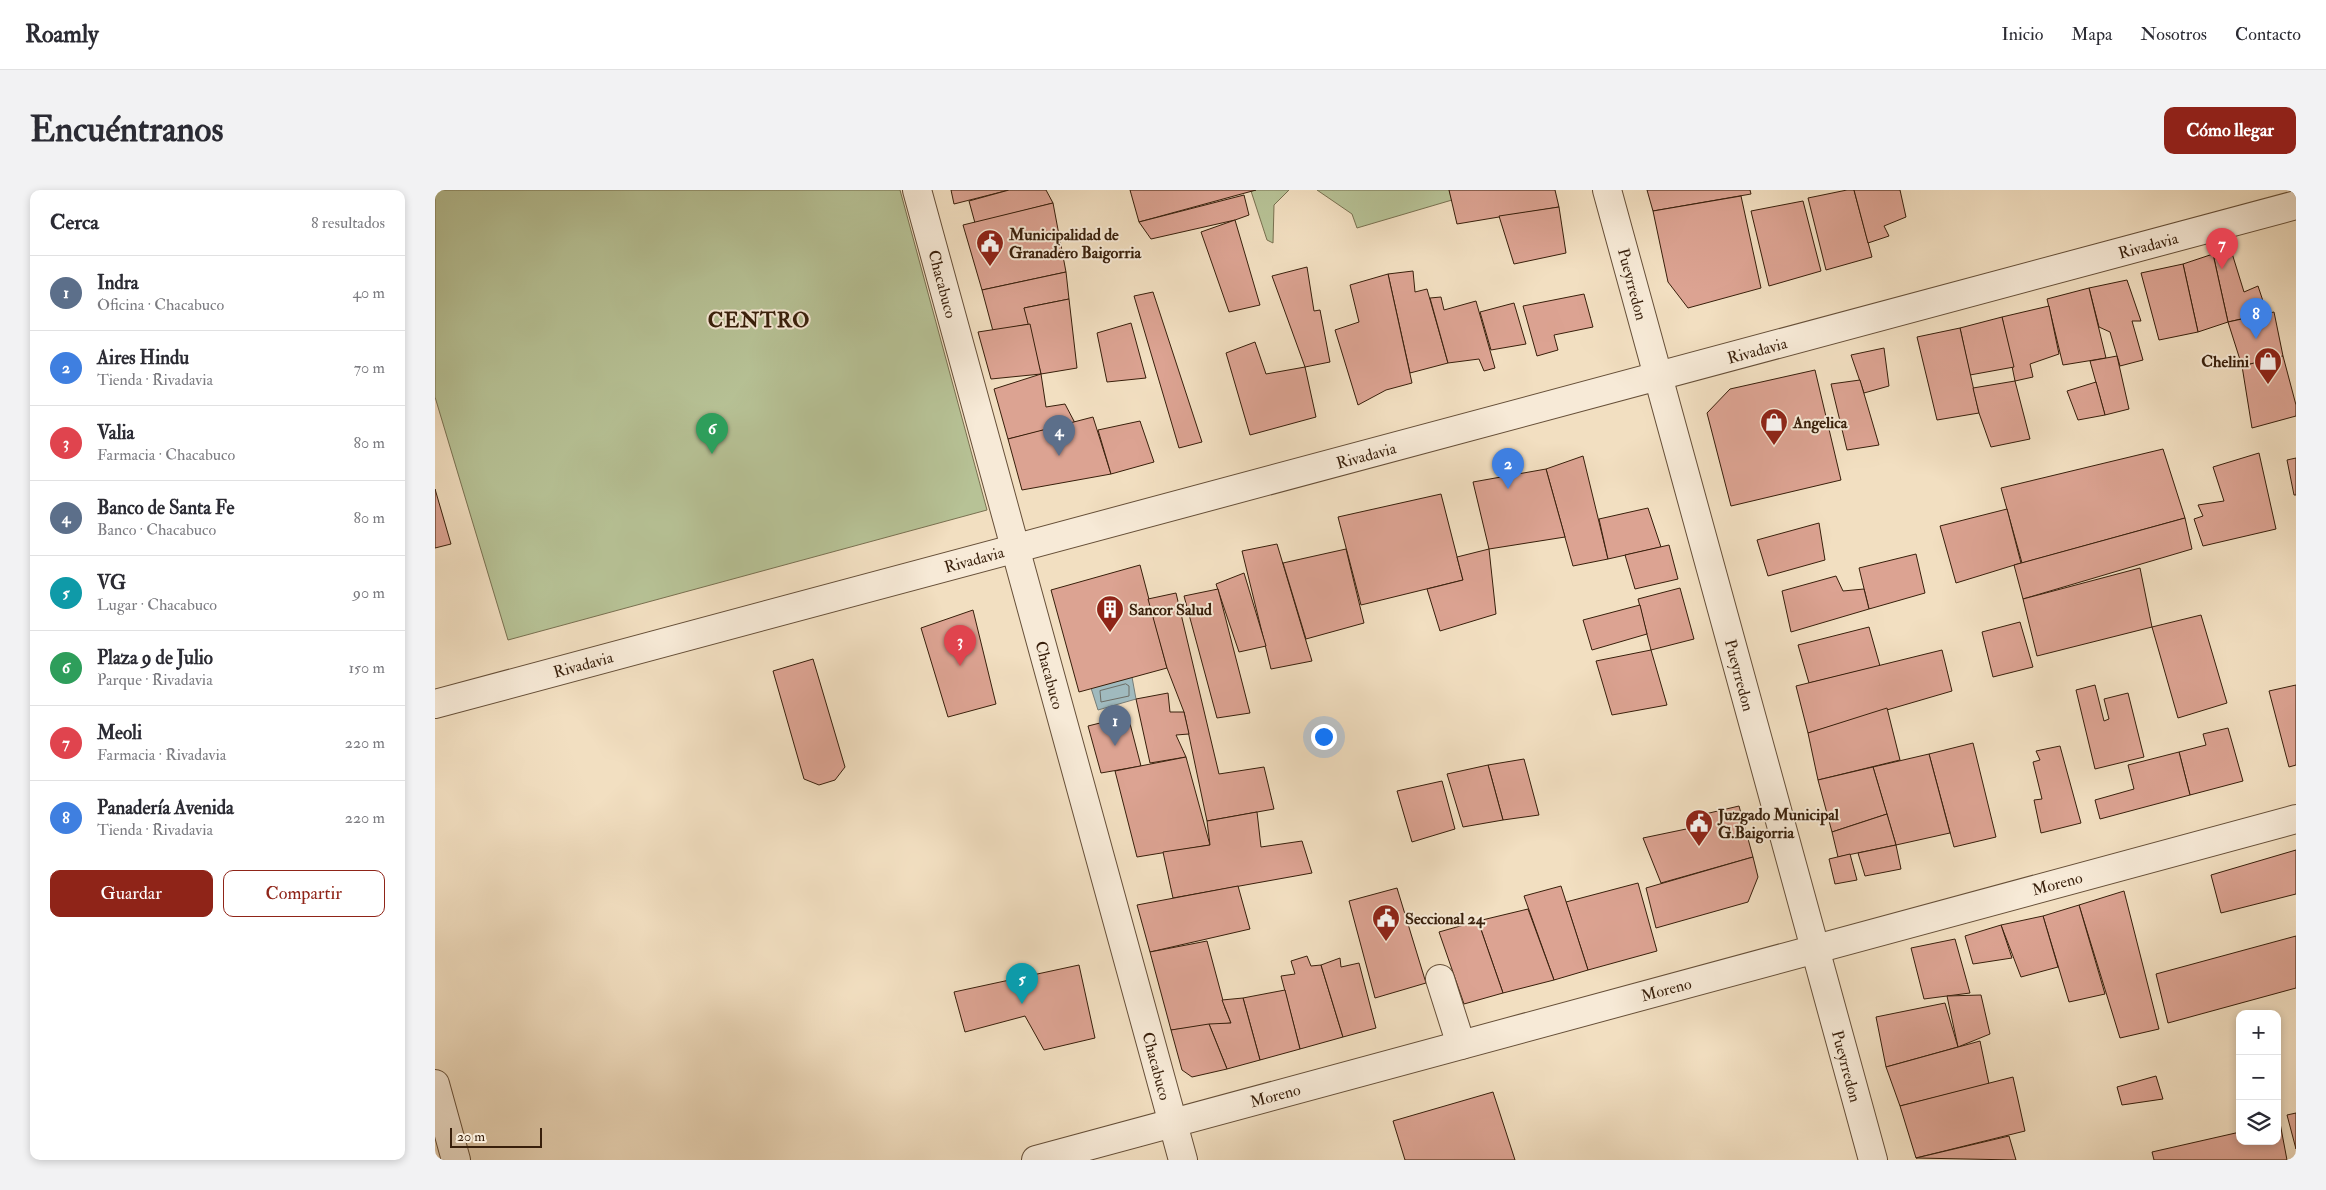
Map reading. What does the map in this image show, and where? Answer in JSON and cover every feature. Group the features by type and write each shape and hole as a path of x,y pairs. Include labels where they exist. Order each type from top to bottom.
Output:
{"street":[{"name":"Chacabuco","path":"917,190 1183,1160"},
{"name":"Pueyrredon","path":"1607,190 1873,1160"},
{"name":"Rivadavia","path":"435,704 2296,205"},
{"name":"Moreno","path":"1036,1160 2296,818"},
{"path":"1440,979 1461,1045"},
{"path":"435,1084 456,1160"}],"green space":[{"path":"435,190 900,190 987,510 508,640 435,397"},
{"path":"1289,190 1274,205 1273,243 1267,240 1251,191"},
{"path":"1317,190 1449,190 1452,200 1357,228 1352,214"}],"water":[{"path":"1132,677 1136,699 1098,710 1091,688"}],"building":[{"path":"951,190 1009,190 954,204"},
{"path":"1009,190 1046,190 1053,203 975,223 969,201"},
{"path":"1130,190 1256,190 1139,222"},
{"path":"1449,190 1555,190 1559,207 1457,224"},
{"path":"1647,190 1750,190 1751,194 1653,211"},
{"path":"1854,190 1872,257 1826,270 1808,198"},
{"path":"1854,190 1900,190 1906,217 1884,226 1889,236 1868,243"},
{"path":"1244,195 1249,215 1235,220 1151,239 1139,222"},
{"path":"1741,196 1761,288 1688,308 1668,282 1653,211"},
{"path":"1803,201 1821,271 1769,286 1751,211"},
{"path":"1053,203 1066,272 982,290 963,225"},
{"path":"1559,207 1566,253 1514,264 1499,216"},
{"path":"1235,220 1260,305 1229,312 1201,232"},
{"path":"2231,250 2244,292 2258,286 2267,313 2228,322 2213,254"},
{"path":"2213,254 2228,322 2198,332 2183,264"},
{"path":"2183,264 2198,332 2159,340 2141,273"},
{"path":"1307,267 1314,311 1320,310 1330,362 1305,367 1272,276"},
{"path":"1413,271 1415,292 1427,289 1448,363 1410,373 1388,274"},
{"path":"1066,272 1069,299 1024,308 1030,324 993,331 982,290"},
{"path":"1388,274 1412,383 1386,390 1358,405 1335,330 1359,322 1350,285"},
{"path":"2127,280 2141,321 2132,321 2143,360 2120,366 2110,332 2099,327 2089,288"},
{"path":"2089,288 2106,358 2063,365 2047,299"},
{"path":"1153,292 1202,442 1179,448 1134,296"},
{"path":"1584,294 1593,327 1554,335 1558,350 1537,356 1523,306"},
{"path":"1441,297 1444,310 1476,301 1495,368 1484,371 1479,359 1448,363 1430,298"},
{"path":"1069,299 1077,368 1041,374 1024,308"},
{"path":"1514,303 1526,344 1491,350 1480,312"},
{"path":"2049,306 2059,354 2030,364 2033,377 2015,381 2002,317"},
{"path":"2274,312 2283,356 2242,366 2228,322"},
{"path":"2002,317 2014,367 1970,375 1960,328"},
{"path":"1131,323 1146,378 1107,382 1097,333"},
{"path":"1030,324 1041,374 991,379 978,332"},
{"path":"1960,328 1979,413 1937,420 1917,337"},
{"path":"1255,342 1266,374 1305,367 1316,417 1250,435 1226,353"},
{"path":"1884,348 1889,386 1864,393 1851,355"},
{"path":"2117,356 2129,409 2105,415 2090,361"},
{"name":"Chelini","path":"2283,356 2296,405 2296,416 2252,428 2242,366"},
{"name":"Angelica","path":"1815,370 1841,480 1731,506 1707,413 1730,389"},
{"path":"1041,374 1046,407 1065,404 1075,423 1008,439 994,389"},
{"path":"1860,380 1879,445 1847,450 1831,384"},
{"path":"2015,381 2030,439 1991,447 1979,413 1973,388"},
{"path":"2096,382 2105,415 2078,420 2067,391"},
{"path":"1093,417 1111,474 1022,490 1008,439"},
{"path":"1140,421 1154,462 1111,474 1098,430"},
{"path":"2163,449 2185,518 2022,563 2001,488"},
{"path":"2259,453 2276,529 2203,546 2194,519 2203,516 2198,505 2224,501 2213,467"},
{"path":"1583,456 1608,559 1573,566 1546,469"},
{"path":"2296,458 2296,495 2294,495 2287,460"},
{"path":"1546,469 1565,537 1489,549 1473,482"},
{"path":"435,489 451,544 435,548"},
{"path":"1441,494 1463,580 1361,605 1338,517"},
{"path":"1648,508 1661,547 1608,559 1599,519"},
{"path":"2007,509 2021,563 1956,583 1940,526"},
{"path":"2185,518 2192,549 2023,599 2014,565"},
{"path":"1819,523 1825,560 1768,576 1757,540"},
{"path":"1277,544 1312,661 1271,669 1242,551"},
{"path":"1669,545 1678,579 1635,589 1625,555"},
{"path":"1346,549 1364,623 1306,639 1283,563"},
{"path":"1489,549 1496,614 1440,631 1427,589 1463,580 1457,557"},
{"path":"1916,554 1925,593 1869,609 1859,568"},
{"name":"Sancor Salud","path":"1140,565 1167,668 1079,692 1051,590"},
{"path":"2140,568 2152,627 2037,656 2023,599"},
{"path":"1244,573 1266,646 1239,652 1216,584"},
{"path":"1836,576 1843,591 1864,589 1869,609 1791,632 1782,591"},
{"path":"1680,588 1694,639 1651,650 1638,599"},
{"path":"1218,589 1250,713 1217,718 1184,596"},
{"path":"1176,593 1219,774 1264,767 1274,809 1207,821 1184,712 1167,668 1148,599"},
{"path":"1640,605 1647,634 1592,650 1583,620"},
{"path":"973,610 996,704 948,717 921,628"},
{"path":"2201,615 2227,703 2178,718 2152,627"},
{"path":"2020,622 2033,667 1993,677 1982,632"},
{"path":"1869,627 1880,666 1809,683 1798,645"},
{"path":"1651,650 1667,705 1612,715 1596,661"},
{"path":"1942,650 1952,691 1808,733 1796,686"},
{"path":"813,659 845,767 835,780 819,785 804,779 773,671"},
{"path":"2095,685 2104,721 2109,719 2104,699 2128,693 2144,757 2095,769 2076,690"},
{"path":"2296,685 2296,765 2289,767 2269,691"},
{"path":"1168,693 1170,712 1184,712 1189,734 1176,735 1186,757 1150,763 1136,699"},
{"path":"1887,708 1900,760 1818,780 1808,733"},
{"path":"1128,716 1141,766 1101,773 1088,726"},
{"path":"2228,728 2243,781 2190,795 2179,752 2206,745 2203,734"},
{"path":"1973,743 1996,837 1954,847 1929,754"},
{"path":"2060,746 2081,823 2041,833 2034,800 2042,799 2033,762 2040,760 2036,751"},
{"path":"2179,752 2190,795 2100,819 2095,800 2134,789 2128,765"},
{"path":"1929,754 1950,833 1896,845 1873,767"},
{"path":"1186,757 1210,845 1137,857 1115,771"},
{"path":"1524,759 1539,815 1503,820 1488,765"},
{"path":"1488,765 1503,820 1463,827 1447,774"},
{"path":"1873,767 1887,814 1832,832 1818,780"},
{"path":"1442,781 1455,829 1412,842 1397,791"},
{"name":"Juzgado Municipal G.Baigorria","path":"1739,806 1753,857 1661,883 1643,838 1691,828 1688,818"},
{"path":"1257,812 1261,847 1302,841 1312,873 1173,898 1163,852 1210,845 1207,821"},
{"path":"1887,814 1896,845 1838,857 1832,832"},
{"path":"1896,845 1901,869 1865,876 1858,853"},
{"path":"2296,850 2296,894 2221,913 2211,875"},
{"path":"1850,854 1857,880 1835,884 1829,859"},
{"path":"1753,857 1758,877 1748,902 1656,928 1646,888"},
{"path":"1638,883 1657,951 1588,970 1566,902"},
{"path":"1238,886 1250,929 1150,952 1137,905"},
{"path":"1561,886 1588,970 1554,980 1524,896"},
{"name":"Seccional 24","path":"1397,888 1426,983 1375,998 1349,901"},
{"path":"2124,891 2159,1029 2120,1038 2079,905"},
{"path":"2079,905 2105,994 2069,1002 2043,916"},
{"path":"1528,909 1554,980 1503,993 1478,921"},
{"path":"2043,916 2058,967 2021,977 2001,925"},
{"path":"1478,921 1503,993 1464,1004 1439,932"},
{"path":"2001,925 2012,958 1973,964 1965,936"},
{"path":"2296,936 2296,988 2168,1023 2156,974"},
{"path":"1955,939 1970,993 1924,999 1911,948"},
{"path":"1207,941 1225,1008 1231,1023 1171,1030 1150,952"},
{"path":"1307,956 1311,966 1321,965 1343,1037 1300,1049 1281,976 1295,974 1291,961"},
{"path":"1340,958 1341,967 1359,963 1376,1028 1343,1037 1321,965"},
{"path":"1079,965 1095,1038 1044,1050 1025,1016 965,1032 954,992"},
{"path":"1285,990 1300,1049 1260,1060 1243,998"},
{"path":"1981,995 1990,1034 1958,1047 1947,996"},
{"path":"1243,998 1260,1060 1227,1069 1209,1024 1231,1023 1222,1000"},
{"path":"1945,1003 1958,1047 1886,1067 1876,1017"},
{"path":"1209,1024 1227,1069 1192,1077 1182,1070 1171,1030"},
{"path":"1980,1041 1989,1084 1900,1106 1886,1067"},
{"path":"2156,1076 2163,1099 2122,1105 2117,1087"},
{"path":"2013,1077 2025,1131 1916,1158 1900,1106"},
{"path":"1493,1092 1515,1160 1405,1160 1393,1121"},
{"path":"2296,1113 2296,1149 2287,1115"},
{"path":"2281,1128 2287,1160 2154,1160 2152,1152 2236,1133 2236,1145 2281,1145"},
{"path":"2009,1136 2016,1160 1916,1158"}],"place":[{"name":"Municipalidad de Granadero Baigorria","path":"990,267"},
{"name":"Meoli","path":"2222,269"},
{"name":"Panadería Avenida","path":"2256,339"},
{"name":"Chelini","path":"2268,385"},
{"name":"Angelica","path":"1774,446"},
{"name":"Plaza 9 de Julio","path":"712,454"},
{"name":"Banco de Santa Fe","path":"1059,456"},
{"name":"Aires Hindu","path":"1508,489"},
{"name":"Sancor Salud","path":"1110,633"},
{"name":"Valia","path":"960,666"},
{"name":"Indra","path":"1115,746"},
{"name":"Juzgado Municipal G.Baigorria","path":"1699,847"},
{"name":"Seccional 24","path":"1386,942"},
{"name":"VG","path":"1022,1004"}],"district":[{"name":"CENTRO","path":"759,320"}]}
